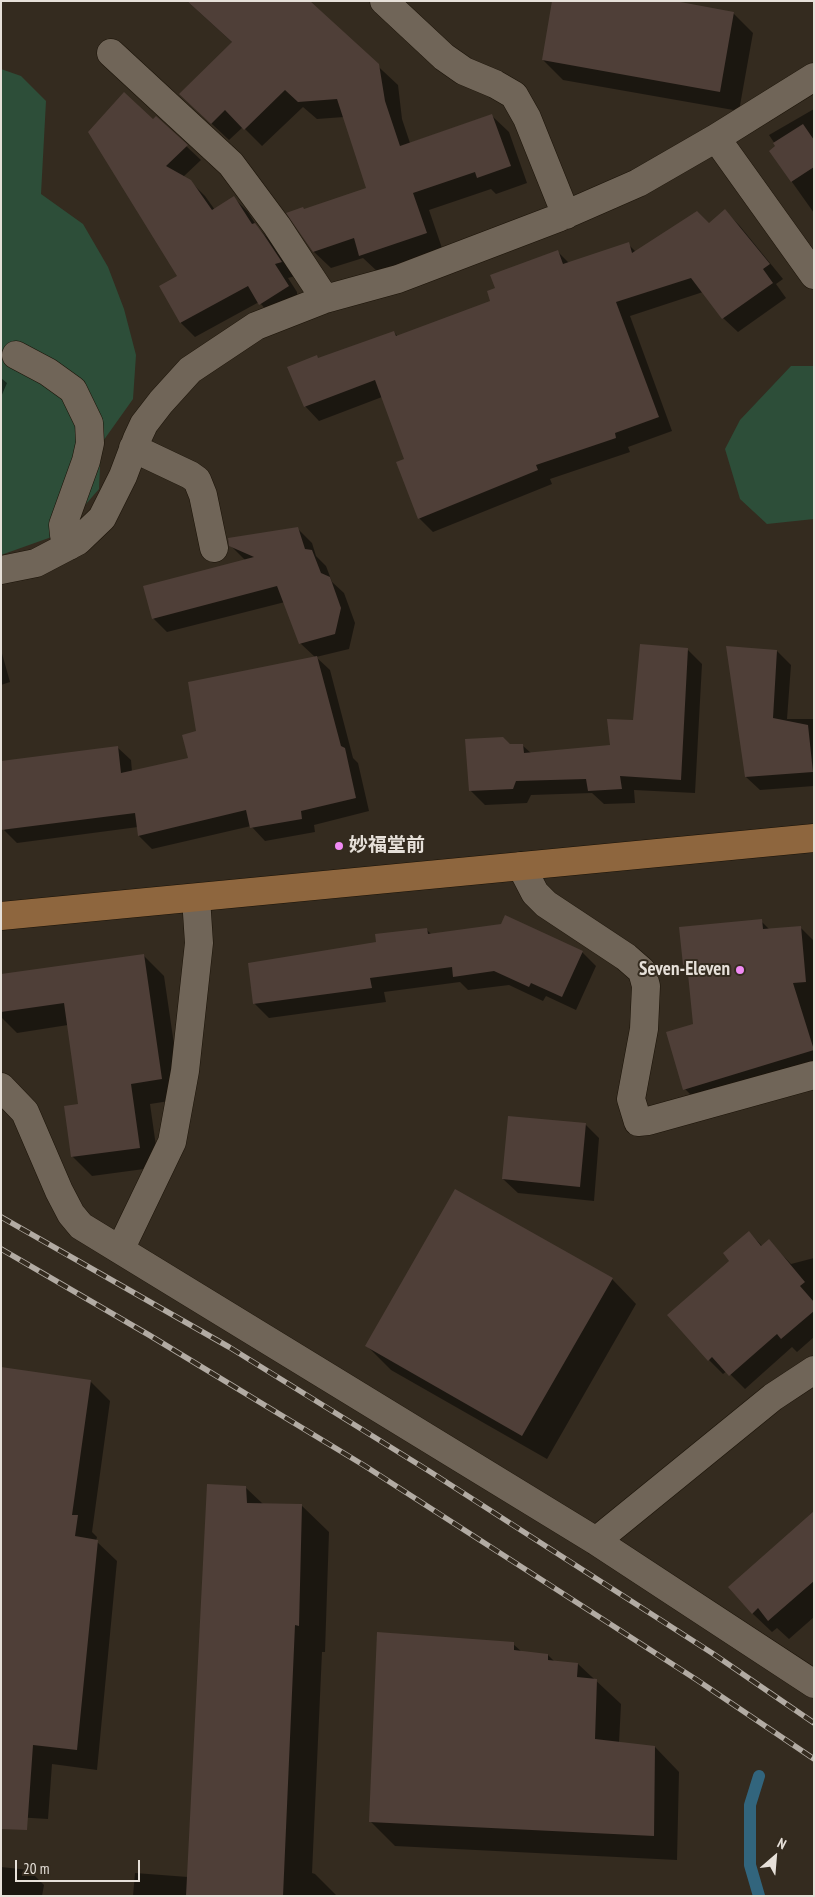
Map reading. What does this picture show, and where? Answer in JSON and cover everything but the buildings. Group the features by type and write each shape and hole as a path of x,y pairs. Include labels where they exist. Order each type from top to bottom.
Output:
{"street":[{"path":"384,1 444,57 464,71 495,84 514,95 527,118 566,214"},
{"path":"111,53 231,164 277,226 325,298"},
{"path":"1,570 36,564 78,541 102,518 124,476 133,448 144,424 161,402 190,370 256,326 325,298 398,279 566,214 638,183 716,138 814,76"},
{"path":"716,138 814,275"},
{"path":"16,355 48,372 73,390 89,423 90,443 86,461 63,525 64,535 69,546"},
{"path":"133,448 197,480 203,495 214,548"},
{"path":"1,916 814,838"},
{"path":"521,866 534,893 546,904 626,957 642,971 646,986 644,1029 631,1099 638,1122 648,1121 814,1075"},
{"path":"120,1250 172,1142 185,1071 199,944 196,898"},
{"path":"1,1087 25,1112 59,1191 71,1214 81,1226 596,1541 814,1684"},
{"path":"596,1541 773,1397 814,1370"}],"green space":[{"path":"1,69 21,76 46,101 41,194 83,224 108,267 124,309 136,355 133,399 101,444 99,489 60,534 1,555"},
{"path":"791,366 814,366 814,519 767,524 740,499 725,449 740,420"}],"waterway":[{"path":"759,1776 750,1805 750,1865 759,1896"}],"railway":[{"path":"1,1217 229,1347 429,1471 712,1653 814,1723"},
{"path":"1,1249 149,1335 365,1466 697,1680 814,1759"}],"place":[{"name":"妙福堂前","path":"339,846"},
{"name":"Seven-Eleven","path":"740,970"}]}
